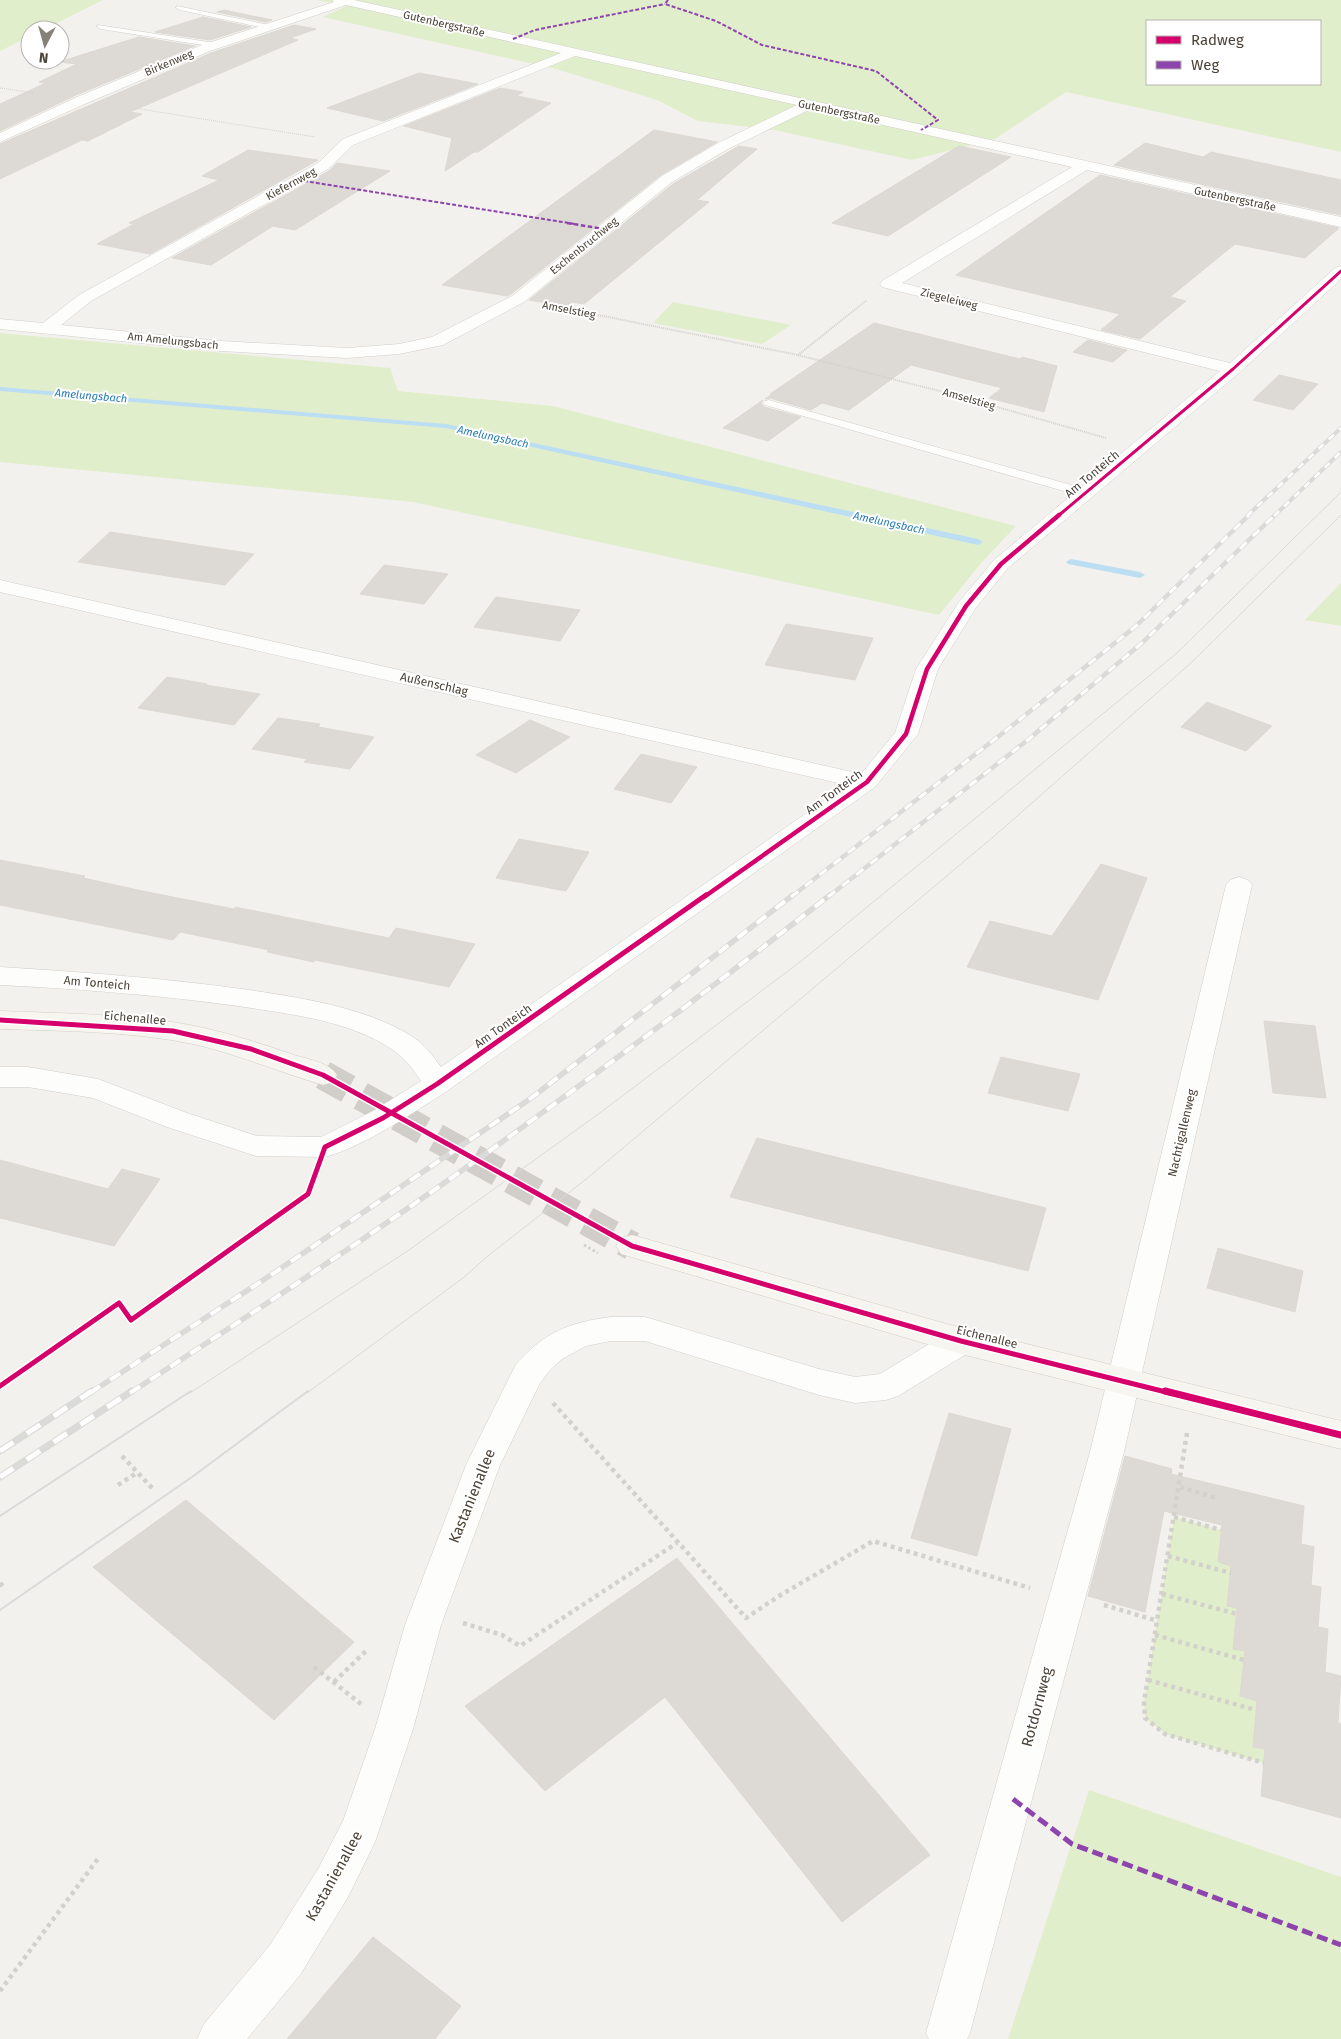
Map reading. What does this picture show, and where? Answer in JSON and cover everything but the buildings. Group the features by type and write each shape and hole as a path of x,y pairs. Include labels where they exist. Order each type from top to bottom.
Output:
{"street":[{"name":"Birkenweg","path":"0,138 82,100 215,44 341,1"},
{"name":"Gutenbergstraße","path":"341,1 808,106 1341,222"},
{"name":"Kiefernweg","path":"47,328 85,298 323,166 348,142 572,53"},
{"name":"Eschenbruchweg","path":"347,353 399,349 437,341 518,299 667,179 723,146 808,106"},
{"path":"888,284 1085,166"},
{"name":"Am Tonteich","path":"326,1147 383,1118 438,1084 868,782 906,734 927,669 966,606 1001,564 1233,370 1341,271"},
{"name":"Ziegeleiweg","path":"888,284 1233,370"},
{"name":"Am Amelungsbach","path":"0,324 221,346 347,353"},
{"name":"Außenschlag","path":"0,586 868,782"},
{"name":"Nachtigallenweg","path":"1125,1381 1239,885"},
{"name":"Am Tonteich","path":"0,976 60,979 178,990 299,1006 355,1022 398,1040 420,1056 438,1084"},
{"name":"Eichenallee","path":"0,1020 51,1022 173,1032 251,1049 323,1075"},
{"path":"0,1077 28,1077 98,1089 177,1120 256,1146 326,1147"},
{"name":"Eichenallee","path":"632,1246 961,1341 1341,1435"},
{"name":"Kastanienallee","path":"219,2039 285,1960 333,1883 361,1828 394,1729 423,1625 476,1483 527,1375 536,1361 558,1344 582,1333 615,1328 645,1329 819,1382 855,1390 886,1387 961,1341"},
{"name":"Rotdornweg","path":"948,2033 1125,1381"}],"lane":[{"path":"180,8 269,27"},
{"path":"101,27 215,44"},
{"path":"769,403 1085,493"}],"path":[{"path":"0,88 348,142"},
{"path":"798,355 888,284"},
{"path":"0,1386 119,1303 131,1320 308,1194 326,1147"},
{"path":"527,1375 746,1618 779,1596 873,1541 1036,1590"},
{"path":"1188,1425 1180,1487 1144,1702 1146,1718 1165,1734 1264,1763"},
{"path":"122,1456 154,1490"},
{"path":"118,1485 138,1472"},
{"path":"1180,1487 1216,1498"},
{"path":"1174,1517 1221,1530"},
{"path":"467,1623 502,1635 520,1646 677,1543"},
{"path":"1168,1556 1230,1573"},
{"path":"0,1583 5,1588"},
{"path":"1162,1594 1237,1614"},
{"path":"1142,1616 1158,1621"},
{"path":"1155,1635 1244,1660"},
{"path":"334,1682 366,1651"},
{"path":"314,1667 394,1729"},
{"path":"1148,1680 1256,1710"},
{"path":"0,1991 100,1856"}],"green space":[{"path":"0,0 103,0 63,20 20,20 20,41 0,51"},
{"path":"318,0 1341,0 1341,152 1066,92 995,139 912,160 774,130 698,121 657,100 556,69 323,17 346,6"},
{"path":"673,302 791,325 762,344 653,323"},
{"path":"0,333 390,368 398,391 553,406 1016,526 982,562 939,615 413,502 0,462"},
{"path":"1341,583 1341,626 1305,620"},
{"path":"1174,1517 1221,1530 1218,1562 1231,1566 1227,1605 1237,1608 1233,1649 1245,1651 1240,1696 1258,1701 1253,1746 1265,1750 1264,1763 1165,1734 1145,1718 1144,1702"},
{"path":"1089,1790 1341,1877 1341,2039 1008,2039"}],"waterway":[{"name":"Amelungsbach","path":"0,389 446,426 978,542"},
{"name":"Amelungsbach","path":"1071,562 1140,575"}],"tunnel":[{"path":"323,1075 632,1246"}],"tram line":[{"path":"190,1393 409,1250 593,1118 800,962 1177,653 1341,492"},
{"path":"307,1393 463,1278 489,1255 585,1180 999,832 1192,662 1341,515"},
{"path":"0,1516 191,1391"},
{"path":"0,1610 192,1477 308,1391"}],"railway":[{"path":"1247,516 1341,428"},
{"path":"1274,516 1341,452"},
{"path":"791,897 1008,729 1136,626 1249,515"},
{"path":"828,897 1029,739 1143,642 1275,515"},
{"path":"90,1393 271,1275 530,1099 793,895"},
{"path":"130,1393 364,1238 502,1142 585,1082 830,895"},
{"path":"0,1451 92,1391"},
{"path":"0,1477 132,1391"}],"marked path":[{"path":"668,0 665,4 716,21 762,45 876,71 938,120 921,130"},
{"path":"513,39 535,30 665,4"},
{"path":"298,180 604,229"},
{"path":"1013,1799 1072,1844 1341,1945"}],"cycle path":[{"path":"0,1386 119,1303 131,1320 308,1194 325,1147 383,1118 437,1084 867,782 906,734 927,669 966,606 1001,564 1233,369 1341,271"},
{"path":"0,1020 173,1031 251,1049 323,1075 632,1246 961,1341 1341,1435"}]}
